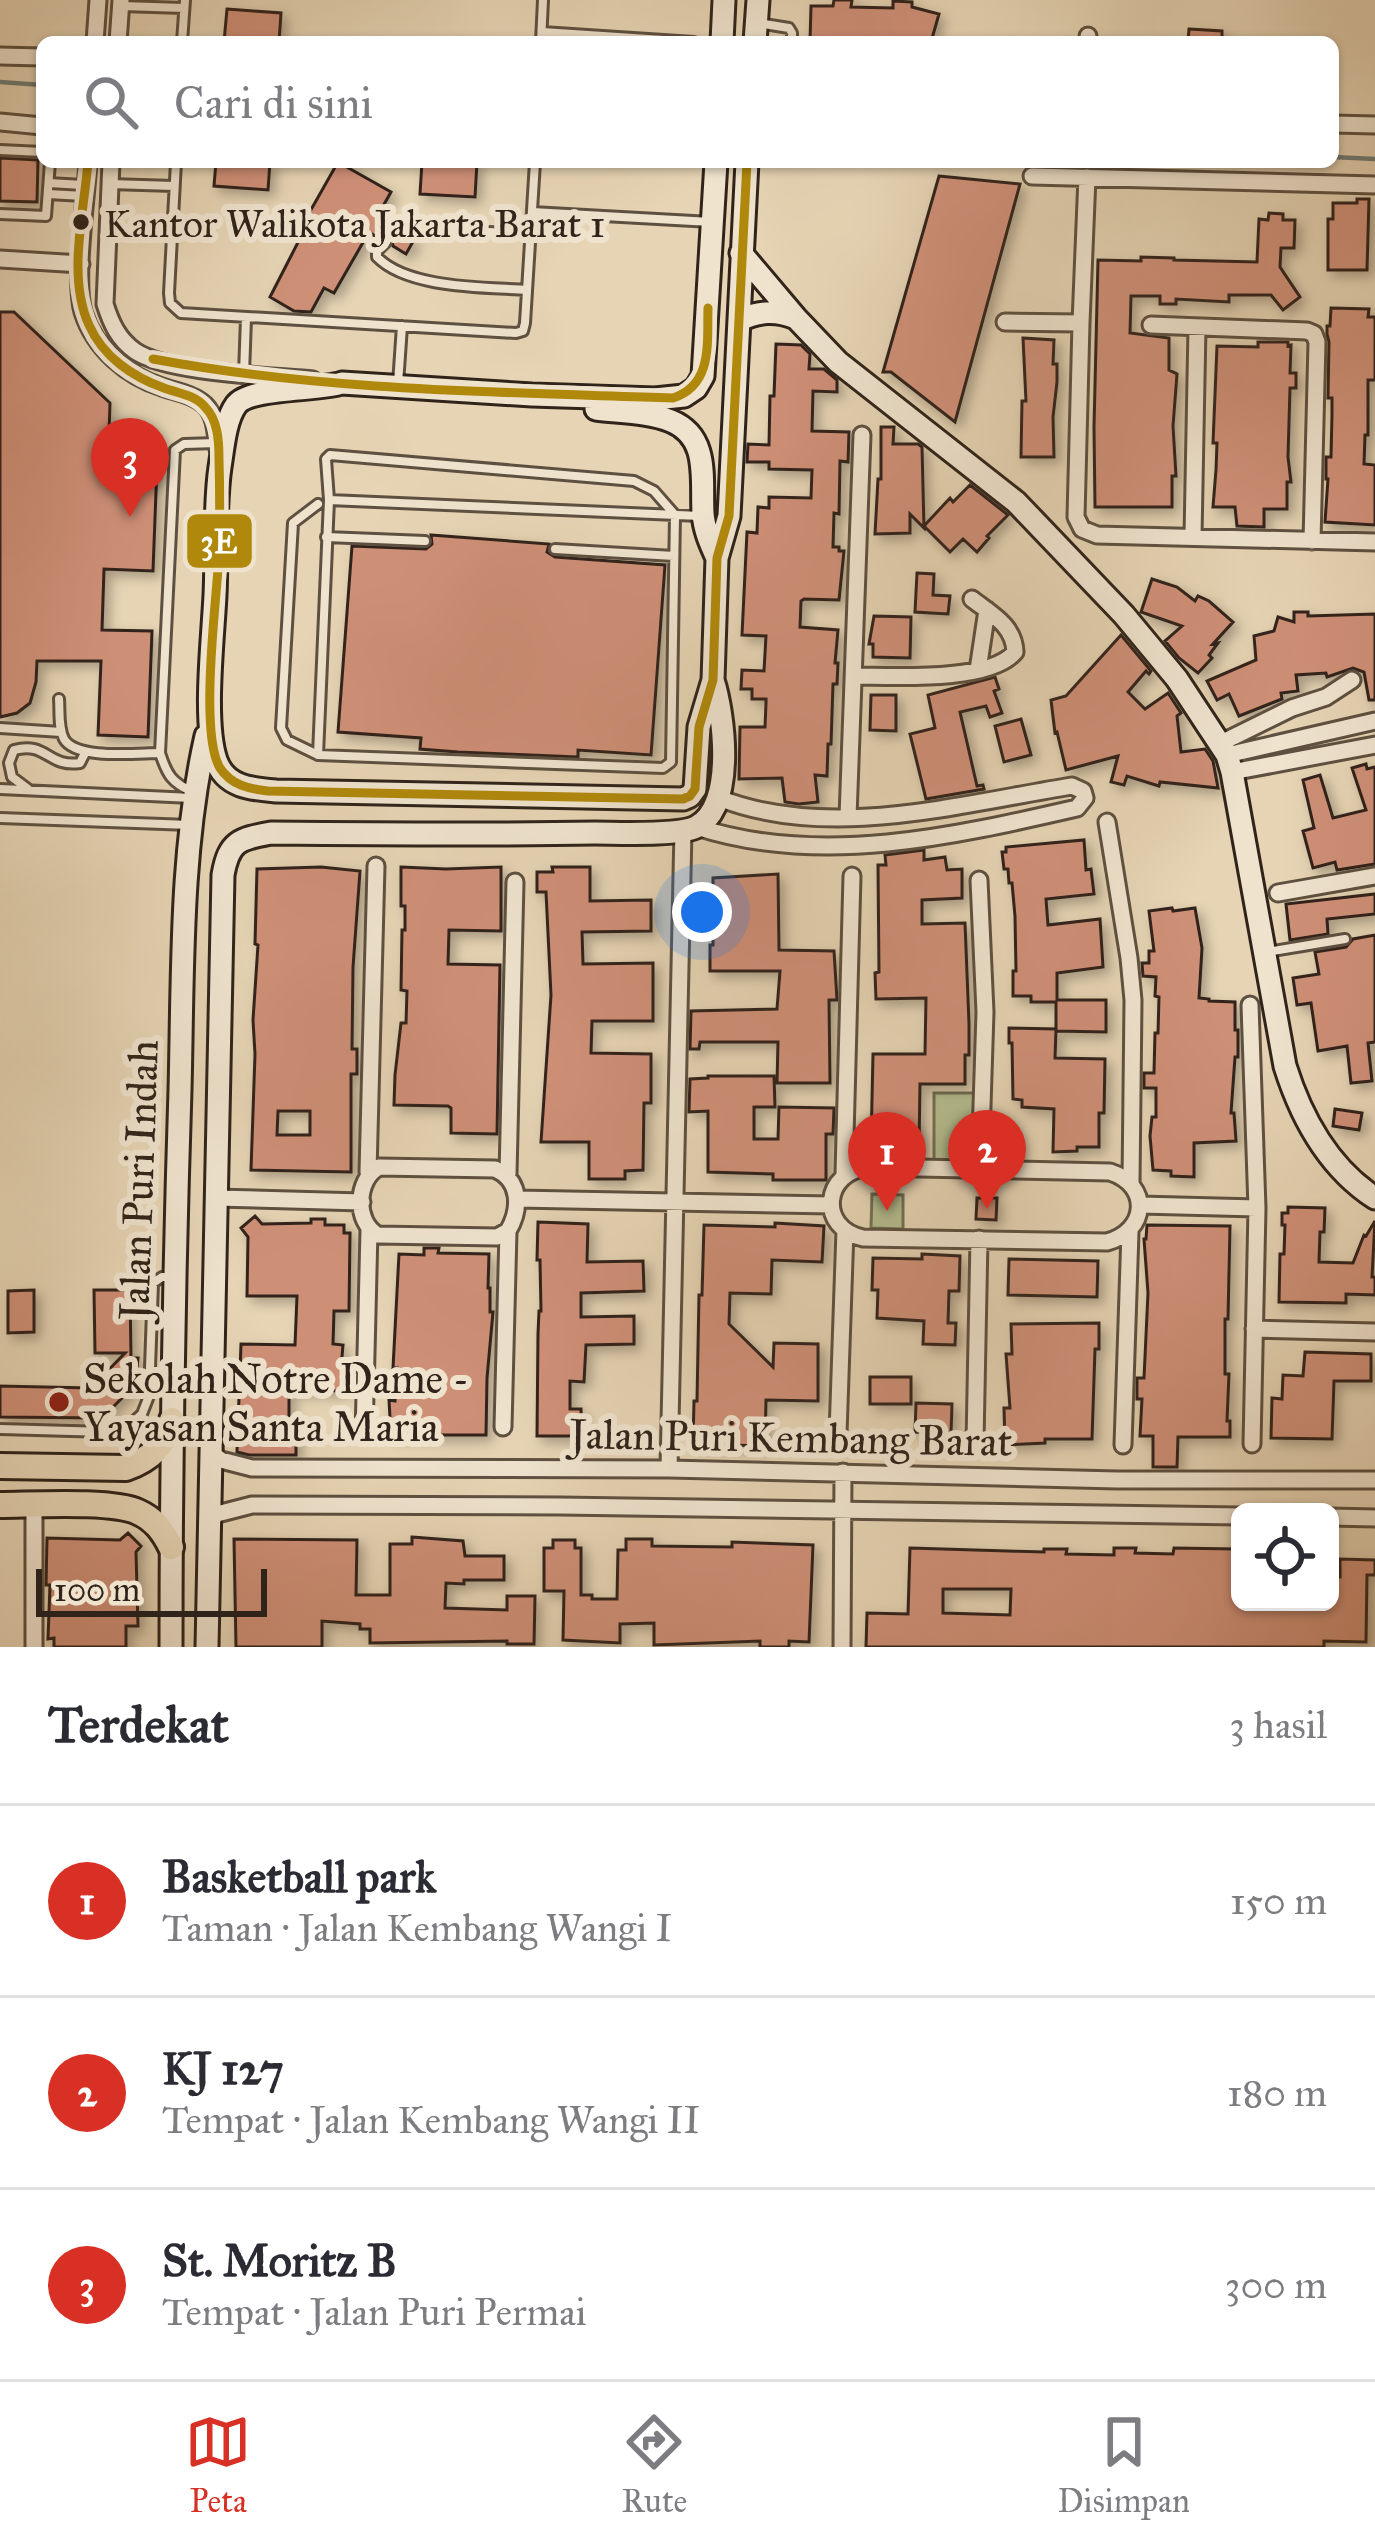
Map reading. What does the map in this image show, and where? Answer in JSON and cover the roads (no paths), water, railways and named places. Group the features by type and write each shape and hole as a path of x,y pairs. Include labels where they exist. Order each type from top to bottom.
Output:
{"main road":[{"path":"722,36 724,0"},
{"path":"715,168 703,221 708,378 684,396 532,395 399,378 256,393 236,405 220,470 210,717 216,760 228,778 245,788 690,796 695,789 699,727 712,680 717,558 729,516 747,168"},
{"path":"741,253 838,362 1016,502 1124,615 1177,679 1226,757 1285,1066 1296,1101 1344,1173 1375,1198"},
{"path":"740,320 762,312 796,318"},
{"path":"532,395 550,404 655,417 691,434 699,447 707,536 717,558"},
{"path":"439,795 470,835 690,828 711,814 719,798 724,727 712,680"},
{"name":"Jalan Puri Indah","path":"171,1647 182,1019 191,825 210,717"},
{"name":"Jalan Puri Indah","path":"207,1647 223,874 232,847 245,838 271,833 470,835"},
{"path":"0,1466 126,1468 157,1451 172,1420"},
{"path":"69,1468 77,1472 83,1487 70,1506"},
{"path":"0,1505 125,1508 140,1512 164,1532 171,1546"}],"street":[{"path":"93,36 98,0"},
{"path":"119,36 125,4"},
{"path":"0,56 36,57"},
{"path":"0,122 36,125"},
{"path":"1339,124 1375,125"},
{"path":"88,168 83,311 117,364 146,382 204,404 215,424 220,470"},
{"path":"112,168 105,304 122,340 160,362 244,366 342,382"},
{"path":"1033,176 1375,185"},
{"path":"1088,178 1076,517 1082,529 1096,536 1375,542"},
{"path":"0,259 81,264"},
{"path":"1005,322 1081,323"},
{"path":"1151,325 1314,334 1312,541"},
{"path":"1193,537 1198,327"},
{"path":"848,817 862,435"},
{"path":"853,676 932,676 978,670 1008,660 1015,652 1014,638 972,599"},
{"path":"978,670 987,610"},
{"path":"1226,757 1292,708 1325,697 1352,680"},
{"path":"1226,757 1375,721"},
{"path":"1226,757 1375,745"},
{"path":"669,1469 674,1202 690,828 760,842 863,844 980,830 1077,808 1085,798 1072,785 895,815 848,817 764,813 719,798"},
{"path":"1107,822 1133,1000 1130,1183"},
{"path":"364,1436 369,1230 362,1202 368,1172 376,866"},
{"path":"844,1174 852,876"},
{"path":"1278,893 1375,876"},
{"path":"979,880 985,1012 980,1169"},
{"path":"508,1174 515,883"},
{"path":"1250,1005 1257,1208 1252,1444"},
{"path":"368,1172 379,1167 495,1168 508,1174 517,1199 515,1220 496,1237 369,1230"},
{"path":"1123,1445 1130,1232 1139,1205 1137,1193 1121,1175 856,1168 834,1187 831,1205 844,1231 863,1238 1107,1242 1130,1232"},
{"path":"215,1198 362,1202"},
{"path":"517,1199 831,1205"},
{"path":"1139,1205 1257,1208"},
{"path":"503,1427 508,1231"},
{"path":"838,1434 844,1231"},
{"path":"975,1442 980,1239"},
{"path":"1254,1329 1375,1332"},
{"name":"Jalan Puri Kembang Barat","path":"209,1451 221,1460 252,1468 1375,1480"},
{"path":"842,1647 843,1472"},
{"path":"34,1505 34,1647"},
{"path":"208,1524 217,1514 252,1505 1231,1516"},
{"path":"1339,1517 1375,1517"}],"lane":[{"path":"542,36 543,0"},
{"path":"125,4 184,4 182,36"},
{"path":"757,22 785,26 792,36"},
{"path":"0,150 36,152"},
{"path":"0,214 46,216 50,168"},
{"path":"176,168 170,303 181,313 516,333 523,331 525,323 535,168"},
{"path":"114,184 174,186"},
{"path":"49,189 86,191"},
{"path":"532,212 703,221"},
{"path":"405,231 531,234"},
{"path":"386,242 377,257 392,269 446,284 527,290"},
{"path":"244,366 247,318"},
{"path":"399,378 402,326"},
{"path":"194,795 174,783 160,753 175,450 184,444 218,443"},
{"path":"318,504 292,523 281,728 287,740 318,755 663,768 671,762 675,515 654,491 634,481 334,453 326,459 329,500 318,755"},
{"path":"329,500 703,516"},
{"path":"326,537 425,541"},
{"path":"555,549 674,556"},
{"path":"59,699 61,732 68,746 85,753 160,753"},
{"path":"672,727 699,727"},
{"path":"0,728 61,732"},
{"path":"29,790 12,777 9,763 14,750 38,748 60,764 72,765 80,763 85,753"},
{"path":"0,789 194,795"},
{"path":"0,818 191,825"},
{"path":"1266,953 1345,939"},
{"path":"0,1429 107,1432 128,1427 142,1414 149,1396 153,1282 174,1277"}],"waterway":[{"path":"0,82 36,85"},
{"path":"1339,157 1375,159"}],"place":[{"name":"Kantor Walikota Jakarta Barat 1","path":"81,222"},
{"name":"St. Moritz B","path":"130,517"},
{"name":"KJ 127","path":"987,1209"},
{"name":"Basketball park","path":"887,1211"},
{"name":"Sekolah Notre Dame - Yayasan Santa Maria","path":"59,1402"}]}
